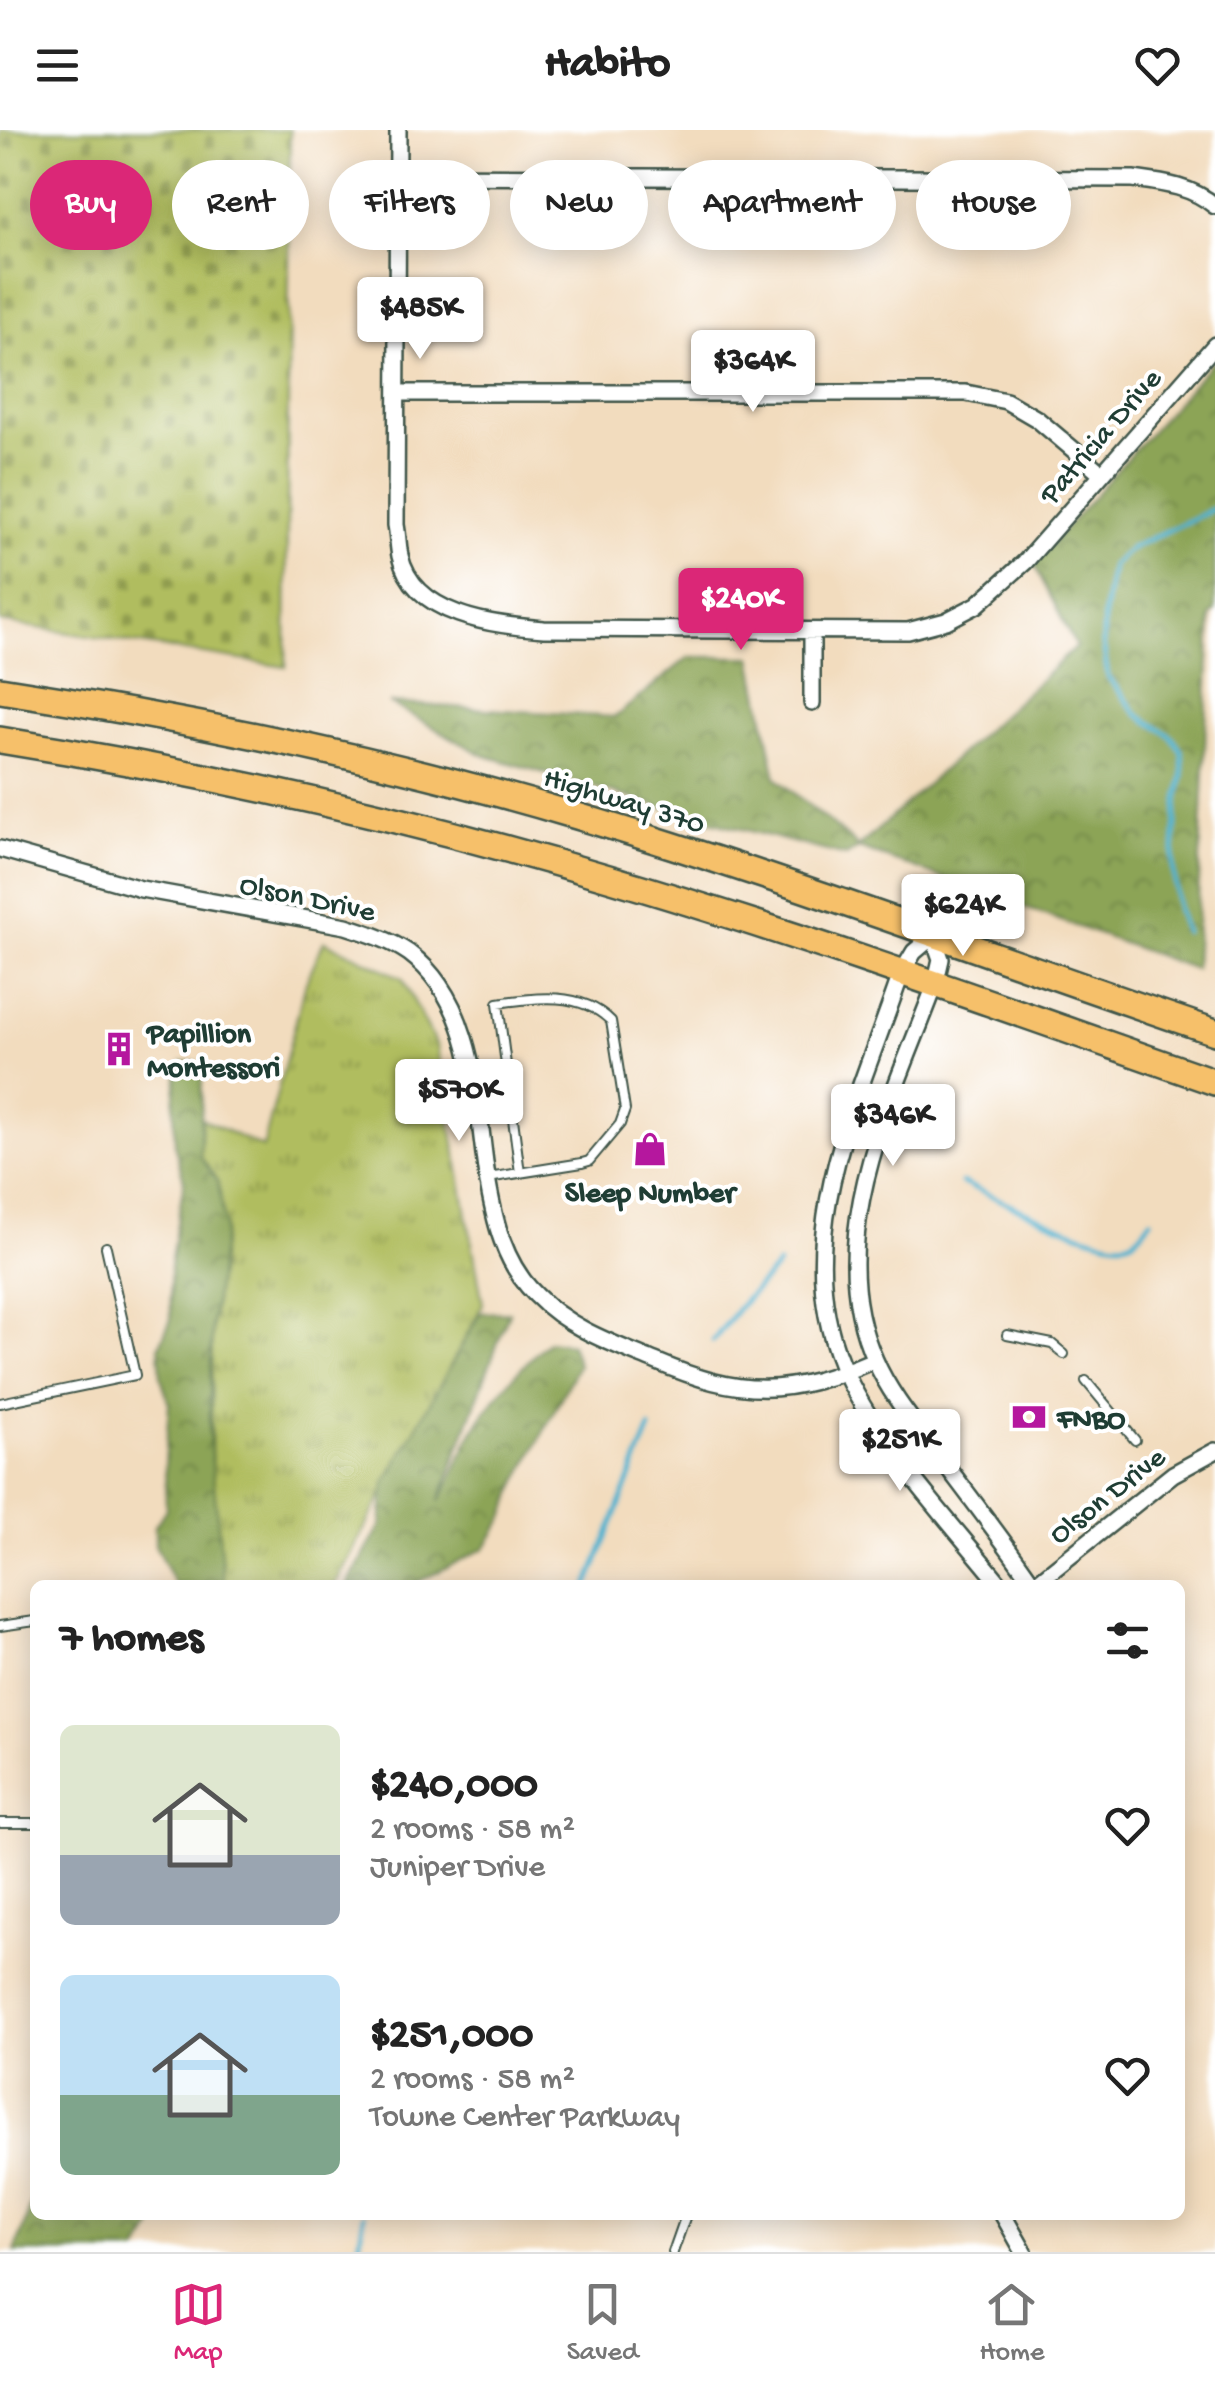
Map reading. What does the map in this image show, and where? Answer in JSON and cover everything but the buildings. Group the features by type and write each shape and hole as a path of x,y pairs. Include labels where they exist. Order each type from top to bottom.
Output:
{"highway":[{"name":"Highway 370","path":"0,690 247,735 485,791 677,848 1215,1032"},
{"path":"0,740 198,776 401,821 613,879 1215,1082"}],"street":[{"path":"398,130 398,160"},
{"path":"490,176 1133,179 1177,185 1215,206"},
{"path":"398,250 397,393 966,393 1006,401 1022,410 1101,473"},
{"name":"Patricia Drive","path":"397,393 396,525 400,559 414,586 432,602 499,626 544,629 908,631 946,621 977,605 1025,562 1215,344"},
{"path":"812,630 812,703"},
{"name":"Olson Drive","path":"0,849 141,889 346,926 373,934 410,954 444,993 462,1032 498,1230 520,1276 549,1307 583,1329 686,1375 737,1388 787,1388 874,1360"},
{"path":"996,1580 885,1439 846,1372 828,1320 821,1268 822,1235 839,1155 902,974 914,952 933,936 941,959 935,985 875,1150 857,1219 858,1297 874,1360 902,1407 1030,1580"},
{"name":"Olson Drive","path":"1040,1580 1173,1474 1215,1450"},
{"path":"1006,2220 1024,2252"}],"lane":[{"path":"488,1178 520,1173 589,1161 624,1117 611,1021 604,1013 551,996 498,1003 520,1173"},
{"path":"0,1403 136,1375 106,1247"},
{"path":"1007,1335 1052,1344 1064,1354"},
{"path":"1086,1381 1135,1440"},
{"path":"0,1626 30,1622"},
{"path":"0,1823 30,1823"},
{"path":"673,2252 684,2220"}],"green space":[{"path":"0,130 290,130 290,160 172,160 172,250 289,250 286,667 0,622"},
{"path":"1215,359 1215,611 1211,615 1195,969 859,848 846,856 483,755 389,703 615,717 689,657 752,657 776,778 859,847 1076,647 1034,564"},
{"path":"324,941 402,978 437,1047 483,1304 338,1580 220,1580 211,1469 212,1323 225,1226 200,1157 202,1119 263,1148 306,982"},
{"path":"183,1062 197,1062 202,1079 200,1156 218,1181 225,1226 212,1323 209,1434 224,1580 172,1580 155,1545 155,1526 166,1509 169,1403 161,1377 159,1347 171,1319 170,1266 184,1181 175,1147 177,1076"},
{"path":"509,1312 439,1502 481,1419 538,1351 549,1341 571,1344 578,1365 516,1485 504,1518 485,1548 422,1580 350,1580 381,1525 385,1483 480,1313"},
{"path":"30,2208 30,2220 158,2220 138,2252 15,2252"}],"waterway":[{"path":"1185,932 1178,911 1173,866 1182,752 1171,736 1138,715 1108,677 1104,613 1112,565 1131,548 1215,508"},
{"path":"962,1183 1071,1230 1114,1242 1132,1241 1151,1220"},
{"path":"713,1341 778,1265"},
{"path":"590,1580 650,1428"},
{"path":"358,2252 363,2220"}],"place":[{"name":"Papillion Montessori","path":"119,1049"},
{"name":"Sleep Number","path":"650,1149"},
{"name":"FNBO","path":"1029,1417"}]}
